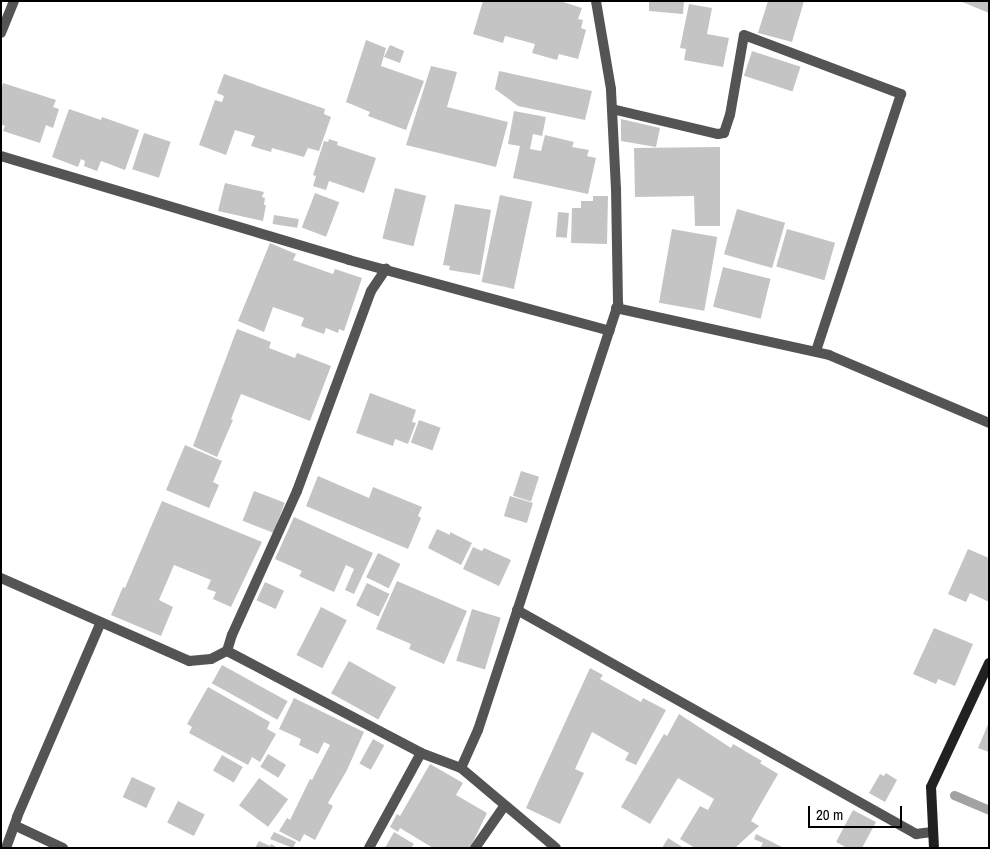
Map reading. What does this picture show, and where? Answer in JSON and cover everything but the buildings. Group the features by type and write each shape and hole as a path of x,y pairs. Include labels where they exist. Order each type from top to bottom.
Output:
{"street":[{"path":"1,34 14,1"},
{"path":"461,768 478,730 616,308 616,189 611,89 596,1"},
{"path":"612,108 718,134 724,133 730,115 744,35 901,94 816,351"},
{"path":"1,156 349,260 610,331"},
{"path":"1,578 189,662 210,659 227,651 232,635 297,492 371,291 386,269"},
{"path":"616,308 829,354 989,423"},
{"path":"517,610 916,834 932,832"},
{"path":"6,848 16,826 17,817 101,622"},
{"path":"227,651 421,753 461,768 556,848"},
{"path":"934,848 931,786 989,663"},
{"path":"369,848 421,753"},
{"path":"476,848 505,805"},
{"path":"16,826 63,848"}],"waterway":[{"path":"954,795 989,810"}]}
